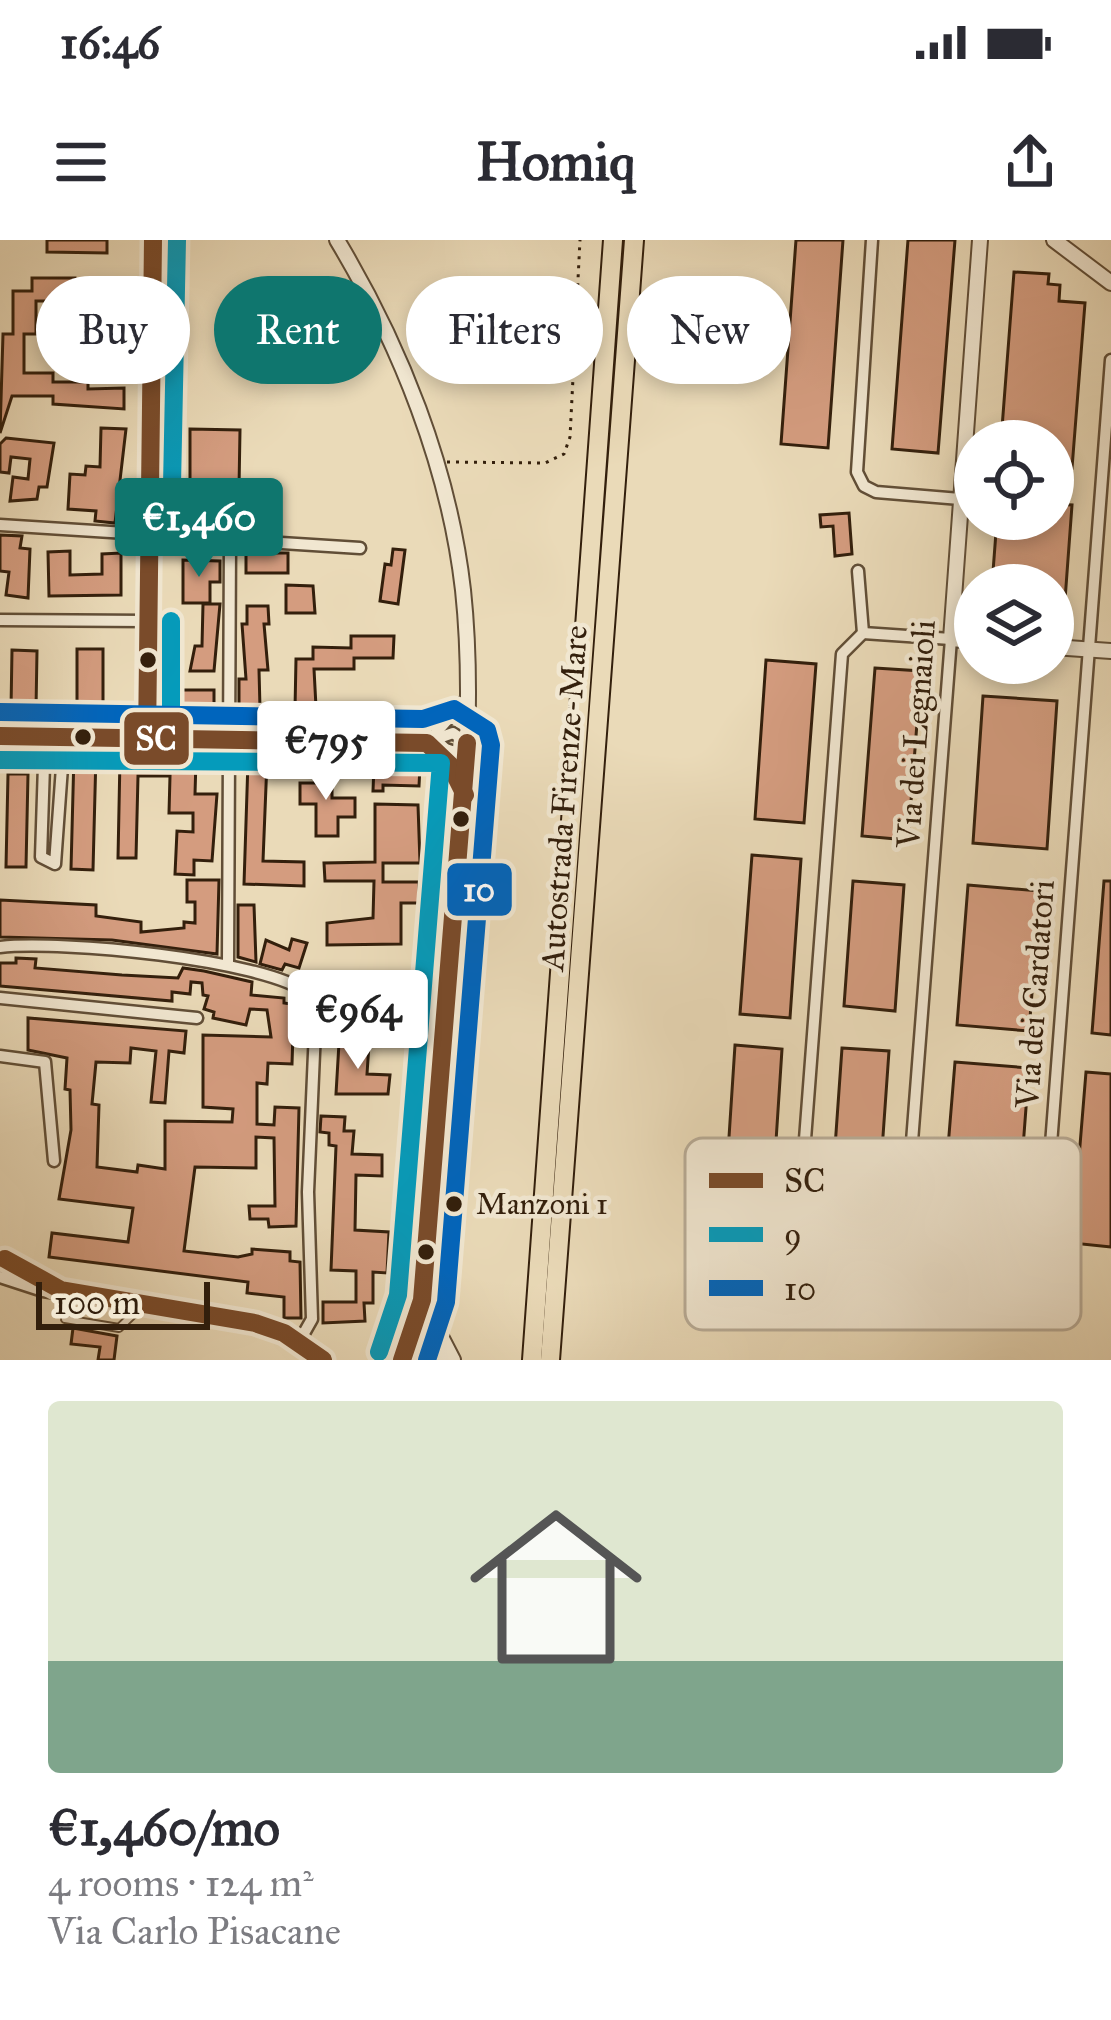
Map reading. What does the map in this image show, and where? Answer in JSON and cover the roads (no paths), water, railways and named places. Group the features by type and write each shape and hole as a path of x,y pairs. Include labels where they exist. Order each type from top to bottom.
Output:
{"highway":[{"name":"Autostrada Firenze-Mare","path":"532,1360 613,240"},
{"name":"Autostrada Firenze-Mare","path":"550,1360 634,240"}],"street":[{"path":"147,742 153,240"},
{"path":"337,240 406,377 435,462 462,585 468,695 465,795 422,1300 403,1359 425,1355 449,1360"},
{"path":"872,240 857,472 864,486 876,492 954,498"},
{"name":"Via dei Legnaioli","path":"966,420 980,240"},
{"path":"1054,240 1111,283"},
{"name":"Via dei Cardatori","path":"1050,1138 1111,360"},
{"path":"0,525 360,548"},
{"path":"228,964 233,739 230,539"},
{"name":"Via dei Legnaioli","path":"912,1138 957,540"},
{"path":"857,571 862,634 954,639"},
{"path":"0,620 147,621"},
{"name":"Via dei Cardatori","path":"805,1138 842,654 850,640 862,634"},
{"path":"1074,649 1111,652"},
{"path":"427,743 468,695"},
{"path":"0,736 427,743 454,752 467,743"},
{"path":"52,739 52,759 44,766 40,857 55,864 62,766 52,759"},
{"path":"427,743 451,765 465,795"},
{"path":"42,809 61,810"},
{"path":"0,947 66,945 228,964 302,988 316,1006 308,1192 312,1319 303,1345"},
{"path":"0,998 197,1018"},
{"path":"0,1056 45,1062 54,1161"},
{"path":"65,1291 3,1256 0,1275 43,1291 256,1323 303,1345 319,1360"},
{"path":"422,1300 449,1360"}],"lane":[{"path":"65,1291 65,1319 119,1328 146,1303"}],"place":[{"name":"Manzoni 1","path":"454,1204"}]}
